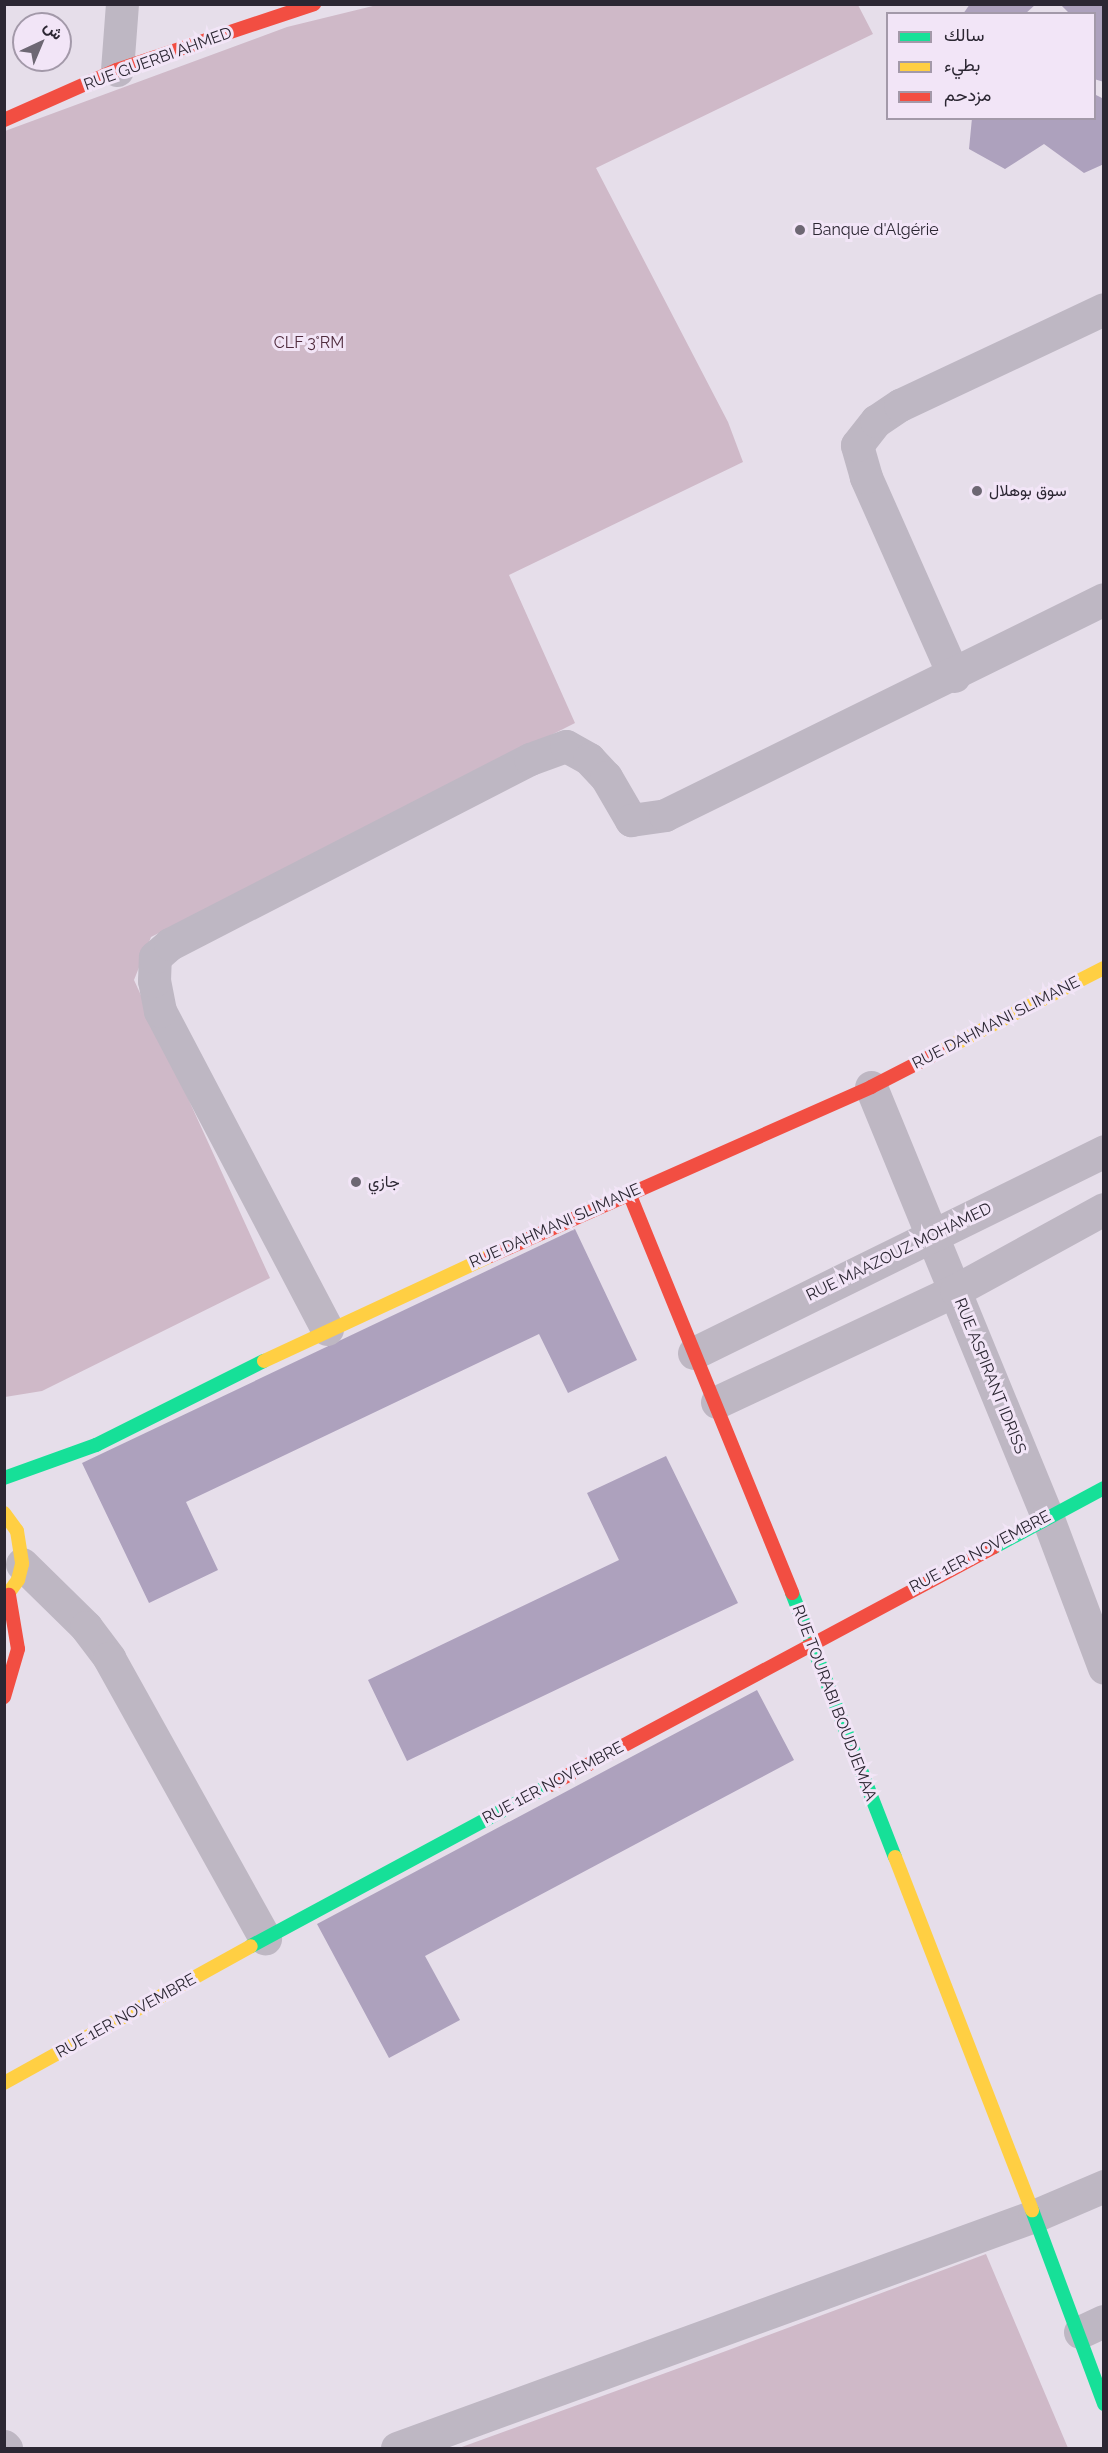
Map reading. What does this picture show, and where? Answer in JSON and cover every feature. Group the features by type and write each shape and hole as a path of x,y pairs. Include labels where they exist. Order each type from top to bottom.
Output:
{"main road":[{"name":"RUE GUERBI AHMED","path":"4,120 117,70 314,4"},
{"name":"RUE DAHMANI SLIMANE","path":"4,1478 96,1445 327,1329 871,1087 1104,968"},
{"name":"RUE TOURABI BOUDJEMAA","path":"629,1193 694,1353 717,1402 1034,2216 1092,2326 1104,2404"},
{"name":"RUE 1ER NOVEMBRE","path":"4,2083 265,1938 1047,1516 1104,1488"},
{"path":"4,1513 17,1531 22,1564 7,1597 18,1649 4,1697"}],"street":[{"path":"117,70 122,4"},
{"path":"954,676 866,477 857,445 876,421 900,405 1104,309"},
{"path":"327,1329 160,1011 154,981 155,957 170,944 548,752 566,746 589,759 606,777 631,820 665,815 954,676 1104,599"},
{"name":"RUE ASPIRANT IDRISS","path":"871,1087 1047,1516 1104,1668"},
{"name":"RUE MAAZOUZ MOHAMED","path":"694,1353 1104,1151"},
{"path":"717,1402 956,1290 1104,1209"},
{"path":"22,1564 86,1627 110,1658 265,1938"},
{"path":"397,2448 1034,2216 1104,2186"}],"green space":[{"name":"CLF 3°RM","path":"377,5 858,5 873,34 596,168 728,422 743,462 509,575 575,723 151,937 134,980 270,1278 42,1391 5,1397 5,131 287,27"},
{"path":"986,2254 1068,2448 459,2448 726,2351"}],"building":[{"path":"970,4 1036,4 1027,12 964,12"},
{"path":"1060,4 1104,4 1104,82 1096,80 1096,12 1068,12"},
{"path":"1096,95 1104,99 1104,164 1084,173 1044,144 1005,169 969,149 972,120 1096,120"},
{"path":"575,1229 637,1360 568,1393 539,1334 186,1502 218,1570 149,1603 82,1463"},
{"path":"666,1456 738,1603 407,1761 368,1680 619,1560 587,1493"},
{"path":"757,1690 794,1760 425,1956 460,2020 389,2058 317,1924"}],"traffic: fast":[{"path":"4,1478 96,1445 264,1361"},
{"path":"994,1547 1104,1488"},
{"path":"792,1593 895,1857"},
{"path":"251,1946 550,1785"},
{"path":"1032,2210 1104,2404"}],"traffic: slow":[{"path":"939,1052 1104,968"},
{"path":"264,1361 490,1256"},
{"path":"4,1513 17,1531 22,1564 18,1580 4,1599"},
{"path":"895,1857 1032,2210"},
{"path":"4,2083 251,1946"}],"traffic: jam":[{"path":"4,120 117,70 314,4"},
{"path":"490,1256 871,1087 939,1052"},
{"path":"629,1193 792,1593"},
{"path":"550,1785 994,1547"},
{"path":"4,1697 18,1649 9,1595"}],"place":[{"name":"Banque d'Algérie","path":"800,230"},
{"name":"سوق بوهلال","path":"977,491"},
{"name":"جازي","path":"356,1182"}]}
